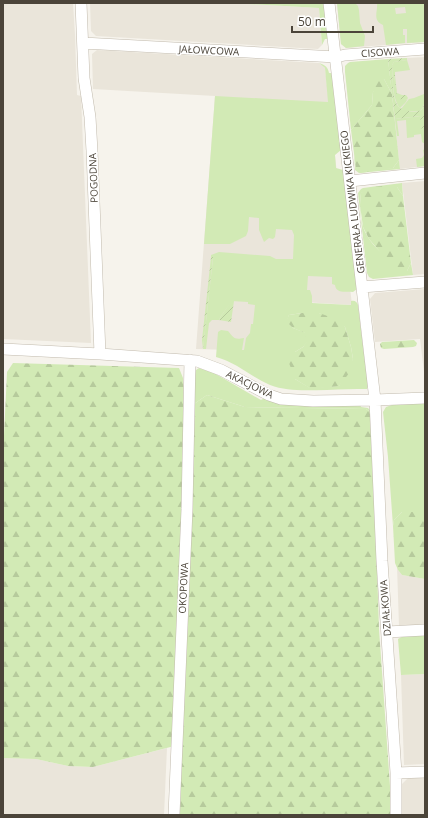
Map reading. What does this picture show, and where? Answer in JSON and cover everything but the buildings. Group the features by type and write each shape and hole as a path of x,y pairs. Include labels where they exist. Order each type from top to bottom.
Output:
{"street":[{"name":"POGODNA","path":"81,3 84,78 90,117 92,151 100,354"},
{"name":"GENERAŁA LUDWIKA KICKIEGO","path":"329,3 375,400"},
{"name":"JAŁOWCOWA","path":"83,43 336,57"},
{"name":"CISOWA","path":"336,57 345,54 425,49"},
{"path":"350,182 425,173"},
{"path":"362,287 425,282"},
{"name":"AKACJOWA","path":"3,349 197,361 221,370 269,395 281,399 313,401 425,398"},
{"name":"OKOPOWA","path":"174,815 187,509 190,360"},
{"name":"DZIAŁKOWA","path":"375,400 382,561 396,773 396,815"},
{"path":"387,632 425,630"},
{"path":"396,773 425,772"}],"shaded area":[{"path":"3,3 73,3 77,95 81,96 91,343 3,339"},
{"path":"90,3 231,3 319,8 322,45 318,49 96,36 91,31"},
{"path":"337,3 425,3 425,42 346,48 341,44"},
{"path":"97,50 319,63 325,68 352,305 271,300 266,351 196,349 215,96 93,89 92,54"},
{"path":"425,57 425,166 400,169 388,59"},
{"path":"425,181 425,274 413,275 402,183"},
{"path":"425,289 425,380 420,339 375,342 370,299 375,293"},
{"path":"397,566 402,575 425,579 425,625 399,626"},
{"path":"425,674 425,764 404,765 401,675"},
{"path":"167,748 164,815 3,815 3,758 36,759 68,766 93,767"},
{"path":"409,777 425,777 425,815 401,815 402,784"}],"green space":[{"path":"231,3 325,3 328,39 325,39 322,45 319,8"},
{"path":"337,3 355,3 358,6 360,23 365,36 364,46 346,48 341,44"},
{"path":"377,3 425,3 425,42 407,43 407,29 403,29 405,43 386,45 383,25 378,21 376,16","holes":["405,7 406,13 396,14 395,8"]},
{"path":"407,58 407,60 394,62 392,65 395,98 400,108 410,111 420,111 423,108 425,98 425,132 422,132 420,116 395,119 388,59"},
{"path":"388,59 392,94 384,79 373,92 372,105 351,130 345,66 350,62"},
{"path":"407,60 410,70 395,72 394,75 397,95 406,100 408,98 400,108 394,94 392,65 394,62"},
{"path":"319,63 326,66 329,73 332,73 341,150 335,155 336,168 343,170 357,289 353,292 342,292 337,290 335,285 332,284 332,277 308,276 307,290 310,290 312,303 351,305 351,301 355,301 357,303 368,386 367,389 291,390 270,385 230,362 216,357 218,332 221,330 228,331 236,339 244,338 242,350 244,350 246,338 250,333 251,324 253,324 255,305 248,304 248,302 231,301 219,320 212,320 209,323 206,349 203,349 213,258 211,255 219,252 270,256 276,259 293,259 294,235 292,230 276,229 275,237 273,239 269,238 264,242 259,230 259,218 249,217 246,236 230,244 204,244 215,96 328,102 325,68","holes":["319,313 345,327 351,347 353,359 339,386 310,388 295,379 295,352 303,347 308,341 306,333 293,328 287,321 289,315"]},
{"path":"394,75 397,93 406,95 408,98 406,100 399,99 397,97"},
{"path":"384,79 392,94 399,160 393,168 360,173 356,169 351,130 372,105 373,92 377,80"},
{"path":"424,94 424,101 421,110 405,111 401,109 409,99"},
{"path":"421,116 422,132 425,132 425,144 422,142 421,134 407,138 406,120 397,121 399,136 397,136 395,119"},
{"path":"425,149 425,166 417,167 416,159 422,158 424,155 423,150"},
{"path":"354,151 356,169 393,168 399,160 400,169 359,173 355,170"},
{"path":"402,183 403,196 397,187 361,193 361,219 370,241 387,258 407,271 411,263 413,275 373,279 369,277 367,273 358,193 363,188"},
{"path":"371,187 397,187 403,196 411,263 407,271 400,275 394,272 369,239 363,227 360,205 361,193"},
{"path":"211,257 213,257 203,349 202,340"},
{"path":"230,301 234,301 231,322 219,320 228,306"},
{"path":"319,313 336,319 345,327 353,359 350,372 339,386 311,389 295,379 289,363 295,352 303,347 307,341 305,333 293,328 286,321 289,315"},
{"path":"414,340 417,343 416,346 413,347 384,349 381,348 380,344 382,342"},
{"path":"13,363 179,368 183,378 184,404 194,404 207,395 245,407 366,409 372,413 379,629 392,815 180,815 182,744 93,767 68,766 36,759 3,758 3,457 7,372"},
{"path":"199,368 214,373 261,400 265,398 360,404 361,407 368,408 372,413 366,409 245,407 207,395 194,404 195,374 196,370"},
{"path":"425,402 425,512 402,512 394,520 393,526 383,412 386,407 392,405 392,403"},
{"path":"402,512 425,512 425,579 402,575 395,563 393,526 394,520"},
{"path":"425,635 425,674 401,675 398,639 407,636"}]}
